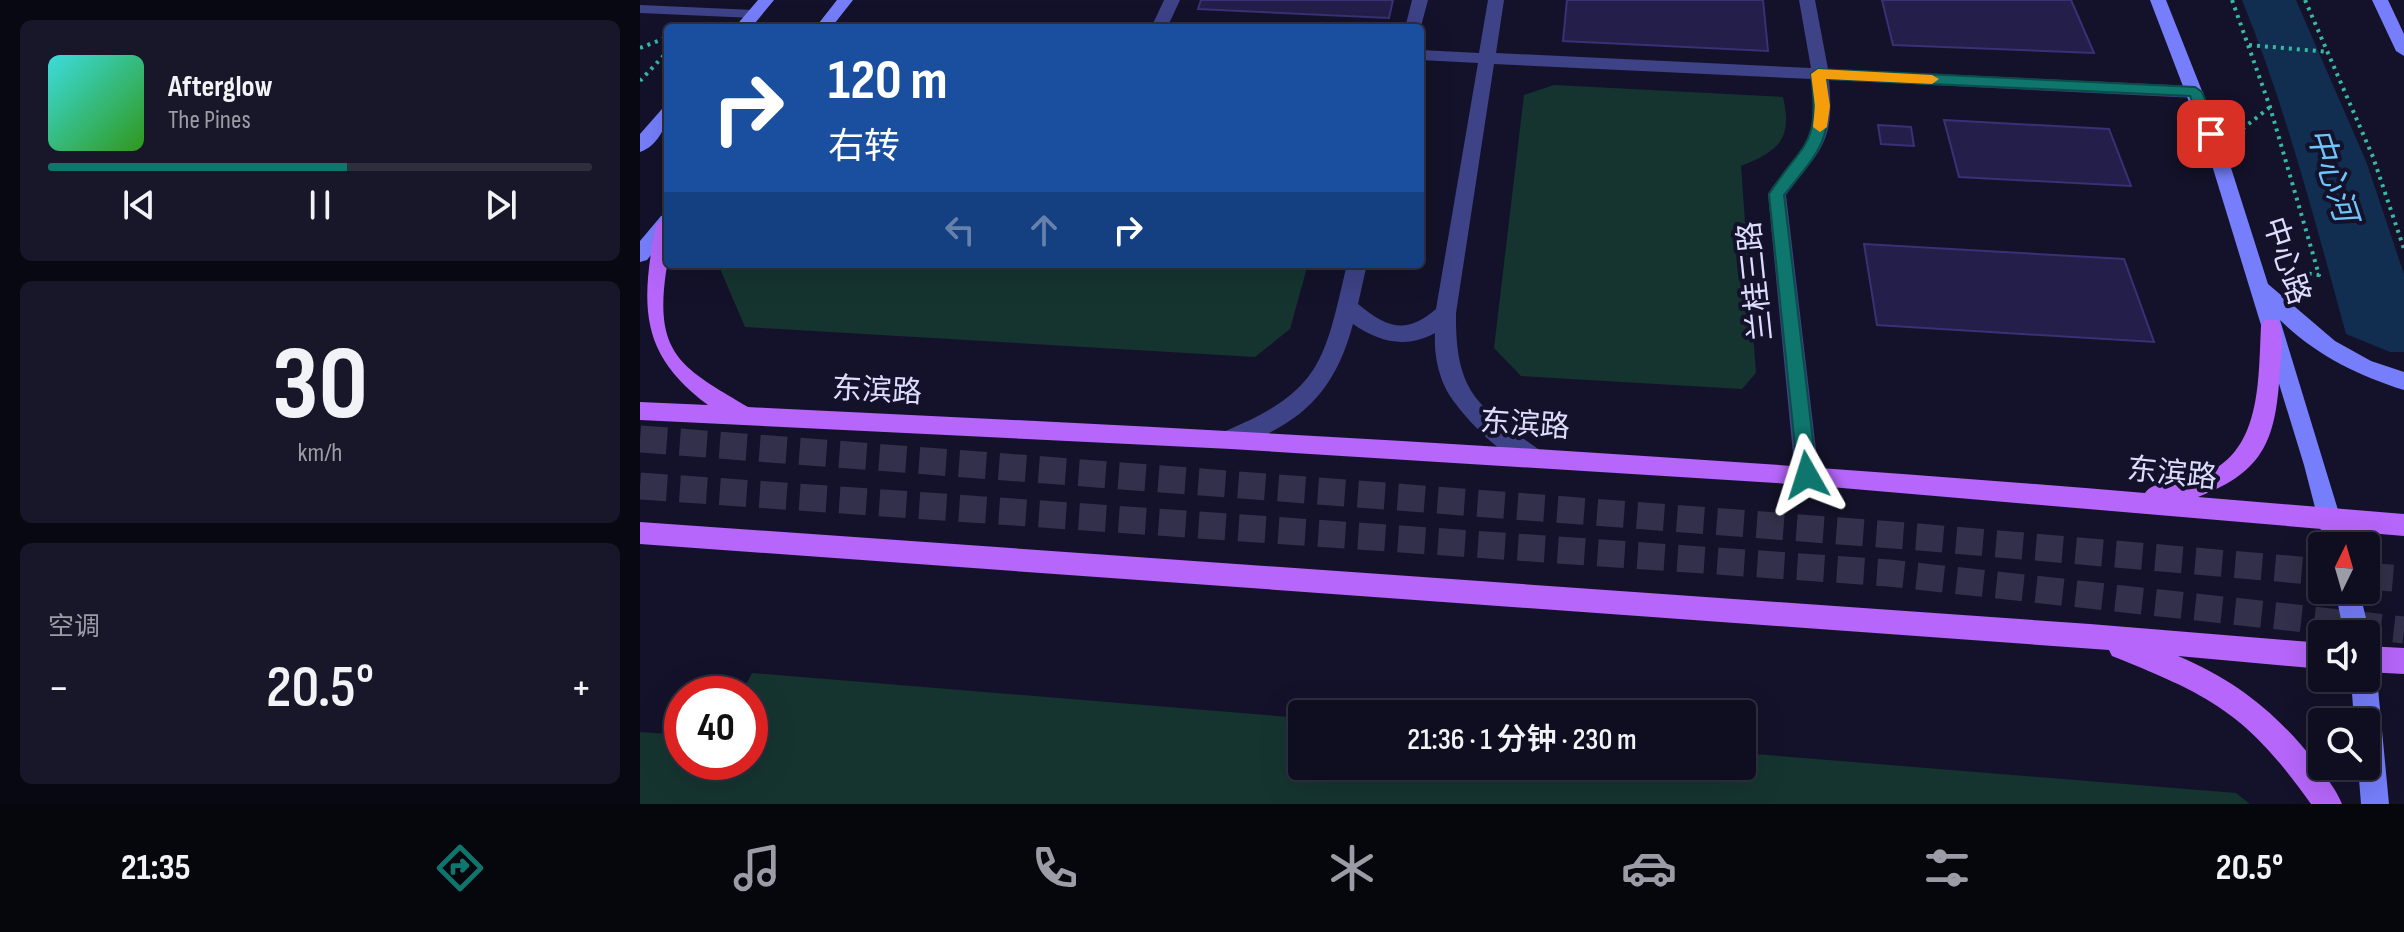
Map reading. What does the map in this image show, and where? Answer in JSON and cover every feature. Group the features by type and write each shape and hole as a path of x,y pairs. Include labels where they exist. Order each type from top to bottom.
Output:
{"main road":[{"path":"745,24 766,0"},
{"path":"826,24 845,0"},
{"name":"中心路","path":"2158,0 2216,149 2333,532"},
{"path":"2380,0 2404,51"},
{"path":"640,146 664,118"},
{"path":"640,255 664,226"},
{"path":"664,232 647,292 646,322 651,345 682,378 747,418"},
{"path":"2254,274 2312,340 2378,375 2404,381"},
{"path":"2116,500 2182,492 2212,483 2236,469 2254,451 2264,429 2268,404 2271,326"},
{"name":"东滨路","path":"640,411 1231,439 1807,475 2404,525"},
{"path":"648,536 2090,636 2308,655"},
{"path":"2090,636 2173,666 2247,708 2290,751 2328,804"},
{"path":"2380,660 2404,661"},
{"path":"2365,692 2375,804"}],"street":[{"path":"1161,24 1172,0"},
{"path":"1414,24 1420,0"},
{"path":"1496,0 1446,313 1445,362 1451,382 1488,425 1533,458"},
{"name":"兰桂三路","path":"1807,0 1822,106 1819,134 1813,149 1777,194 1807,475"},
{"path":"1424,55 2195,92"},
{"path":"1231,439 1279,418 1321,383 1331,364 1356,268"},
{"path":"1347,307 1378,332 1406,335 1432,326 1446,313"}],"lane":[{"path":"640,9 754,14"}],"path":[{"path":"2232,0 2270,107 2319,275 2254,274"},
{"path":"2305,0 2373,157 2404,249"},
{"path":"640,48 664,39"},
{"path":"2249,45 2330,52"},
{"path":"640,81 664,55"},
{"path":"2216,149 2270,107"}],"green space":[{"path":"1554,85 1783,97 1786,124 1780,142 1765,155 1741,166 1756,373 1742,389 1521,376 1494,348 1524,95"},
{"path":"720,268 1307,268 1290,329 1255,357 745,327"},
{"path":"752,673 1288,717 1288,780 1756,780 1756,754 2236,793 2250,804 640,804 640,732 664,734 664,780 768,780 768,676 750,676"}],"water":[{"name":"中心河","path":"2242,0 2296,0 2366,161 2404,274 2404,352 2390,352 2346,334 2286,123"}],"building":[{"path":"1201,0 1393,0 1389,18 1198,9"},
{"path":"1567,0 1763,0 1768,51 1563,41"},
{"path":"1882,0 2071,0 2094,53 1893,45"},
{"path":"1882,0 2071,0 2094,53 1893,45"},
{"path":"1944,120 2109,129 2131,186 1959,177"},
{"path":"1878,125 1911,127 1914,146 1881,144"},
{"path":"1864,244 2124,259 2154,342 1877,325"}],"tunnel":[{"path":"640,439 1919,537 2308,571"},
{"path":"640,486 1889,573 2404,630"},
{"path":"2380,577 2404,579"}],"slow traffic":[{"path":"1820,127 1822,106 1818,74 1932,79"}],"route":[{"path":"1807,475 1777,194 1813,149 1819,134 1822,106 1818,74 2195,92 2211,134"}]}
